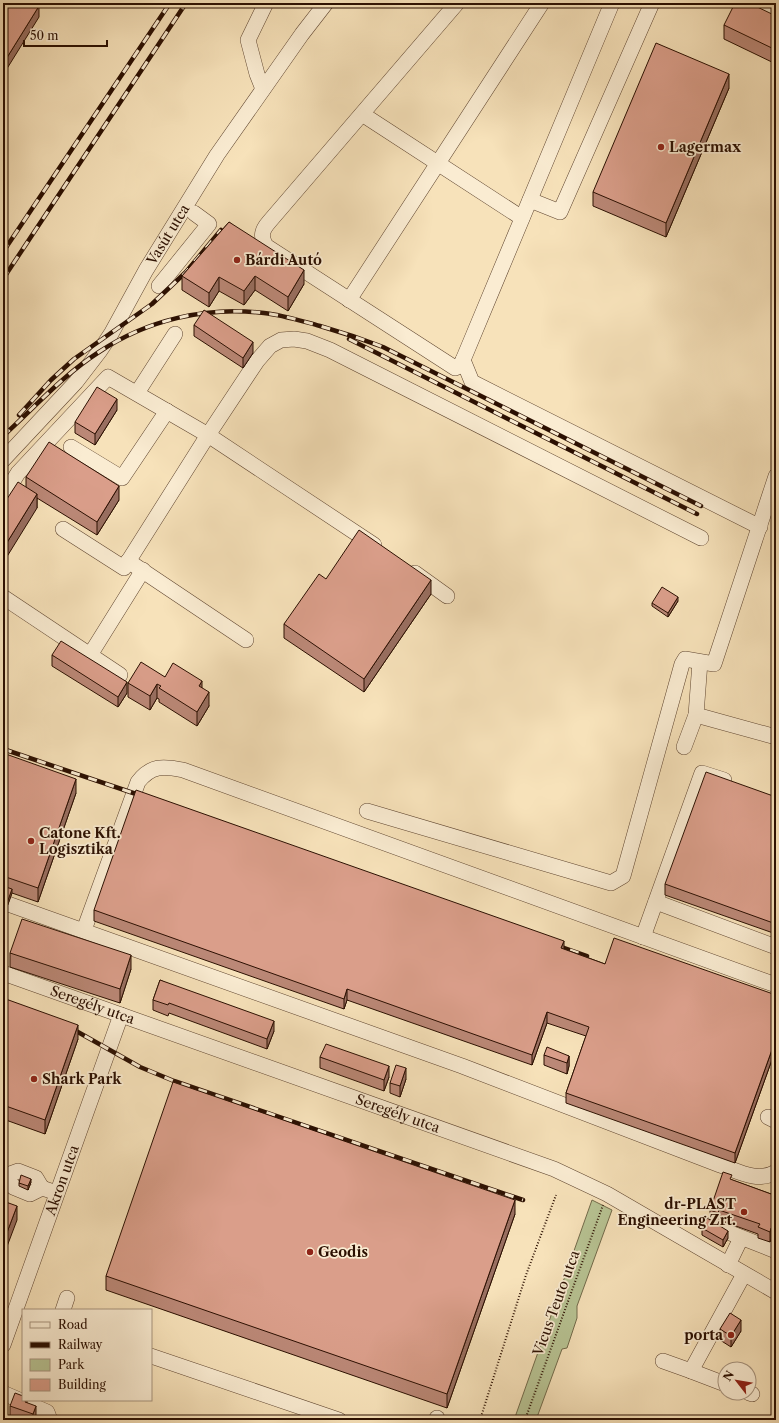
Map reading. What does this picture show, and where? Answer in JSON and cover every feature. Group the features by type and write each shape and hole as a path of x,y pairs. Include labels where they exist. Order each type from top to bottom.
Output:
{"street":[{"path":"263,90 248,40 266,3"},
{"name":"Vasút utca","path":"3,460 76,382 99,352 111,334 146,270 217,155 326,3"},
{"path":"457,3 262,232 262,237 266,246 452,367 458,367 463,360 612,3"},
{"path":"349,300 542,3"},
{"path":"530,200 560,212 652,3"},
{"path":"752,3 776,15"},
{"path":"362,114 522,218"},
{"path":"159,286 209,224 194,213"},
{"path":"137,393 175,334"},
{"path":"63,529 124,568 208,435 257,361 270,346 281,340 294,339 330,350 701,538"},
{"path":"463,360 472,382 760,527"},
{"path":"3,496 18,474 108,377 208,435 385,552"},
{"path":"71,447 122,478 167,411"},
{"path":"367,811 611,883 623,876 682,664 685,659 714,664 776,476"},
{"path":"128,561 246,640"},
{"path":"403,565 447,596"},
{"path":"90,655 143,570"},
{"path":"3,597 120,675"},
{"path":"684,747 696,715 700,662"},
{"path":"696,715 776,738"},
{"path":"84,930 138,782 143,775 150,770 159,767 170,767 182,770 776,985"},
{"path":"643,937 702,773 739,785"},
{"path":"656,902 776,947"},
{"path":"8,904 462,1066 720,1165 755,1177 762,1177 776,1172"},
{"name":"Seregély utca","path":"3,973 554,1169 607,1194 776,1292"},
{"name":"Akron utca","path":"3,1345 19,1310 57,1193 121,1015"},
{"path":"5,1175 13,1187 30,1194 42,1188 57,1193"},
{"path":"704,1222 741,1238 776,1250"},
{"path":"728,1265 741,1238"},
{"path":"691,1371 744,1274"},
{"path":"152,1356 339,1420"},
{"path":"663,1361 717,1381"},
{"path":"3,1393 47,1412 50,1420"}],"path":[{"path":"480,1420 526,1275 556,1194"},
{"name":"Vicus Teuto utca","path":"525,1420 607,1194"}],"green space":[{"path":"592,1200 612,1210 577,1306 577,1318 567,1348 562,1349 536,1420 514,1420"}],"building":[{"path":"3,3 34,3 39,6 3,64"},
{"path":"735,3 749,3 776,16 776,50 724,25"},
{"name":"Lagermax","path":"656,43 729,74 666,223 593,192"},
{"name":"Bárdi Autó","path":"229,222 304,270 288,297 255,276 244,291 219,277 209,293 182,276"},
{"path":"204,310 253,342 243,358 194,325"},
{"path":"97,387 117,399 95,434 75,422"},
{"path":"49,442 119,486 97,522 26,477"},
{"path":"18,482 37,494 3,549 3,505"},
{"path":"359,530 431,580 364,679 284,624 319,574 326,579"},
{"path":"662,587 678,597 668,613 652,603"},
{"path":"61,641 127,682 118,697 52,655"},
{"path":"141,662 165,677 173,663 202,681 199,686 209,692 197,712 159,688 161,686 157,684 150,696 128,683"},
{"name":"Catone Kft. Logisztika","path":"3,753 76,779 38,888 3,876"},
{"path":"706,772 776,797 776,924 665,884"},
{"path":"136,790 564,941 561,948 605,964 614,938 776,995 776,1045 774,1044 735,1153 566,1093 589,1027 547,1012 532,1055 347,989 344,999 94,910"},
{"path":"6,887 12,889 3,914 3,894"},
{"path":"22,919 131,955 120,989 10,953"},
{"path":"160,980 274,1021 267,1039 169,1003 168,1005 153,1000"},
{"name":"Shark Park","path":"3,998 78,1025 45,1120 3,1105"},
{"path":"326,1044 389,1066 384,1080 320,1057"},
{"path":"547,1047 569,1056 567,1063 544,1055"},
{"path":"396,1065 406,1068 400,1086 390,1083"},
{"name":"Geodis","path":"173,1082 515,1200 447,1394 106,1276"},
{"name":"dr-PLAST Engineering Zrt.","path":"723,1172 732,1175 730,1179 771,1194 773,1190 776,1191 776,1230 771,1228 770,1232 758,1227 760,1224 719,1210 718,1213 710,1210"},
{"path":"21,1175 31,1179 28,1186 19,1183"},
{"path":"3,1201 17,1206 3,1243"},
{"path":"707,1218 728,1231 723,1240 702,1228"},
{"path":"730,1313 741,1320 731,1336 720,1329"},
{"path":"15,1393 22,1396 22,1401 36,1406 33,1414 10,1406"}],"railway":[{"path":"3,252 170,3"},
{"path":"3,279 186,3"},
{"path":"19,415 51,380 74,359 152,304 186,272 221,230"},
{"path":"3,436 73,371 99,352 137,331 178,318 199,314 242,311 264,313 320,326 383,347 701,506"},
{"path":"349,339 697,514"},
{"path":"3,749 145,797"},
{"path":"553,944 587,956"},
{"path":"69,1027 140,1067 174,1081 523,1200"}],"place":[{"name":"Lagermax","path":"661,147"},
{"name":"Bárdi Autó","path":"237,260"},
{"name":"Catone Kft. Logisztika","path":"31,841"},
{"name":"Shark Park","path":"34,1079"},
{"name":"dr-PLAST Engineering Zrt.","path":"744,1212"},
{"name":"Geodis","path":"310,1252"},
{"name":"porta","path":"731,1335"}]}
